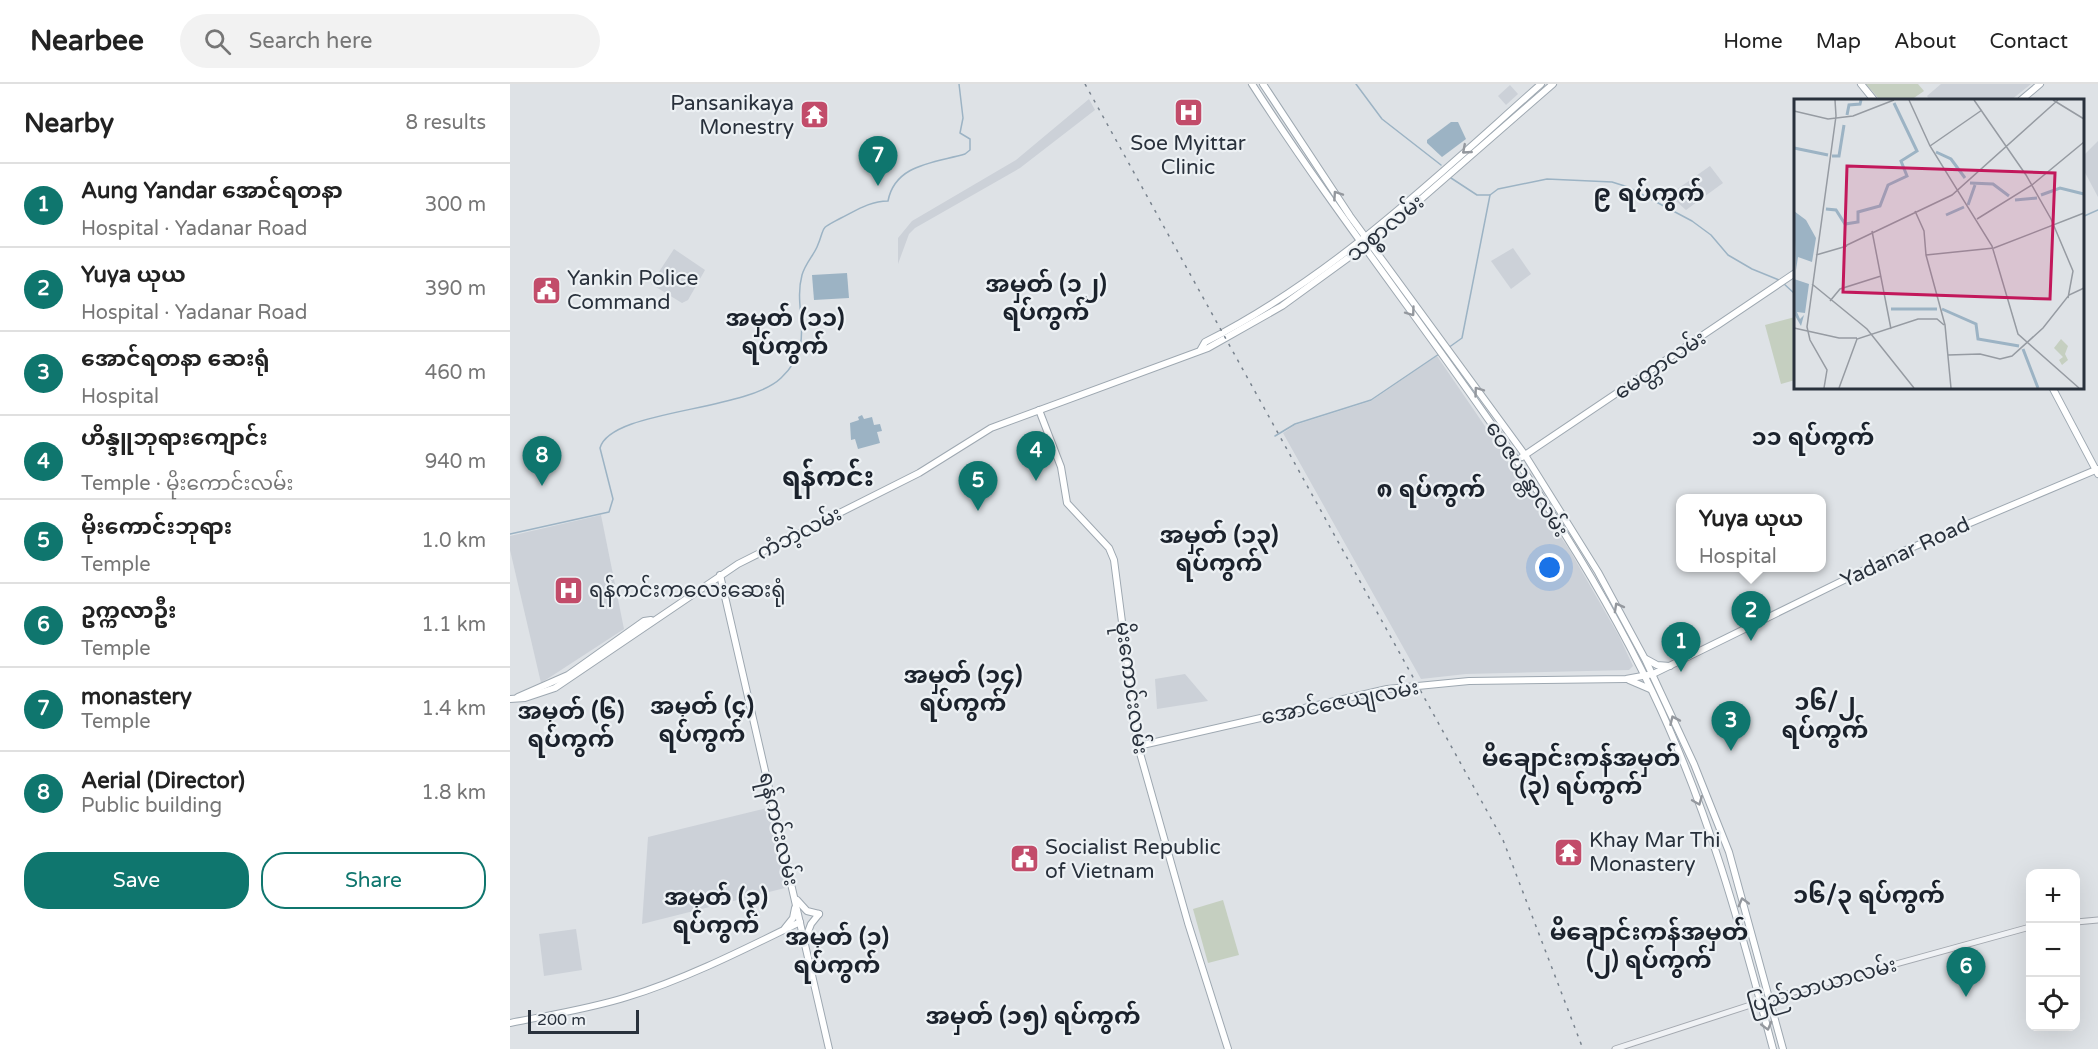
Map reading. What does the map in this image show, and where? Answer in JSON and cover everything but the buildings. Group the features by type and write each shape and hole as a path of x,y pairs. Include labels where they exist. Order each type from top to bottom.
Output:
{"main road":[{"name":"ဝေဇယန္တာလမ်း","path":"1252,84 1275,120 1367,245 1430,324 1525,455 1598,572 1646,659 1722,831 1783,1049"},
{"name":"ဝေဇယန္တာလမ်း","path":"1263,84 1348,218"},
{"name":"သစ္စာလမ်း","path":"950,454 991,428 1215,344 1281,306 1351,252 1363,238 1541,84"},
{"name":"သစ္စာလမ်း","path":"1351,252 1367,245 1381,234 1553,84"},
{"path":"1861,84 1873,99"},
{"path":"2022,99 2040,84"},
{"path":"1275,120 1283,115"},
{"path":"1348,218 1366,228 1377,226"},
{"path":"1348,218 1352,237 1351,252 1380,262"},
{"path":"1380,262 1377,243 1381,234"},
{"name":"ဝေဇယန္တာလမ်း","path":"1380,262 1423,328 1517,460 1591,576 1652,690 1712,835 1773,1049"},
{"name":"မေတ္တာလမ်း","path":"1517,460 1794,274"},
{"path":"1423,328 1430,324"},
{"path":"2053,388 2097,471"},
{"name":"မိုးကောင်းလမ်း","path":"1040,410 1060,466 1067,503 1109,548 1114,560 1138,746 1194,942 1228,1049"},
{"name":"ကံဘဲ့လမ်း","path":"514,698 548,691 645,621 652,620 720,575 919,473 950,454"},
{"name":"Yadanar Road","path":"1653,674 1674,666 1899,553 2097,471"},
{"path":"1591,576 1598,572"},
{"name":"ရန်ကင်းလမ်း","path":"720,575 829,1049"},
{"path":"1646,659 1657,665 1674,666"},
{"path":"1626,679 1637,672 1636,660"},
{"path":"1659,687 1665,672 1674,666"},
{"name":"အောင်ဇေယျလမ်း","path":"1138,746 1386,689 1469,681 1626,679 1653,674"},
{"path":"1626,679 1652,690"},
{"path":"1712,835 1722,831"},
{"path":"783,930 793,918 795,897"},
{"path":"783,930 795,931 804,940 811,924 819,914 807,911 795,897"},
{"path":"510,1023 590,1008 628,997 800,922"}],"street":[{"path":"2080,922 2098,920"},
{"name":"ပြည်သာယာလမ်း","path":"1615,1049 1769,999 2026,928"}],"shaded area":[{"path":"1941,84 2031,84 2012,99 1929,99 1927,96"},
{"path":"1510,85 1518,94 1506,105 1498,96"},
{"path":"1089,99 1095,110 1020,168 915,228 909,234 898,264 898,238 912,221 1016,160"},
{"path":"2098,141 2098,197 2083,169 2083,156"},
{"path":"1710,166 1723,183 1686,210 1669,195"},
{"path":"1513,248 1531,274 1511,289 1491,261"},
{"path":"674,249 705,270 688,300 682,303 651,284"},
{"path":"1437,356 1569,549 1619,636 1633,666 1629,670 1466,674 1421,679 1283,433 1295,425 1371,401"},
{"name":"ရန်ကင်းကလေးဆေးရုံ","path":"601,515 624,629 541,683 510,550 510,536"},
{"path":"1185,674 1208,701 1157,709 1155,679"},
{"path":"771,807 789,887 642,924 648,837"},
{"path":"576,929 582,970 544,976 539,934"}],"green space":[{"path":"1866,84 1918,84 1924,91 1912,99 1879,99"},
{"path":"1794,317 1794,380 1781,384 1765,325"},
{"path":"1223,900 1239,955 1208,963 1193,909"}],"water":[{"path":"1451,122 1458,122 1466,139 1442,157 1427,143 1427,140"},
{"path":"847,273 849,298 814,300 812,275"},
{"path":"862,415 864,419 872,417 874,425 880,424 882,431 877,432 880,443 858,449 855,439 851,440 850,423 859,420 858,417"}],"waterway":[{"path":"510,534 609,512 613,499 600,448 610,435 628,425 740,398 764,389 781,378 792,365 798,352 802,327 800,302 802,275 824,229 864,206 888,201 892,189 907,172 929,163 965,154 970,150 970,139 960,133 963,118 959,84"},
{"path":"1356,84 1382,119 1441,165"},
{"path":"1451,178 1477,195 1490,195 1498,189 1547,179 1612,182 1628,187 1692,221 1711,235 1728,255 1752,269 1779,280"},
{"path":"1448,348 1462,338 1490,195"},
{"path":"2083,217 2098,210"},
{"path":"1783,283 1794,293"},
{"path":"1275,436 1295,424 1371,400 1439,354"}],"railway":[{"path":"1085,84 1503,840 1583,1049"}],"place":[{"name":"Soe Myittar Clinic","path":"1188,112"},
{"name":"Pansanikaya Monestry","path":"815,115"},
{"name":"monastery","path":"878,186"},
{"name":"Yankin Police Command","path":"546,290"},
{"name":"ဟိန္ဒူဘုရားကျောင်း","path":"1036,481"},
{"name":"Aerial (Director)","path":"542,486"},
{"name":"မိုးကောင်းဘုရား","path":"978,511"},
{"name":"ရန်ကင်းကလေးဆေးရုံ","path":"568,590"},
{"name":"Yuya ယုယ","path":"1751,641"},
{"name":"Aung Yandar အောင်ရတနာ","path":"1681,672"},
{"name":"အောင်ရတနာ ဆေးရုံ","path":"1731,751"},
{"name":"Khay Mar Thi Monastery","path":"1568,852"},
{"name":"Socialist Republic of Vietnam","path":"1024,859"},
{"name":"ဥက္ကလာဦး","path":"1966,997"}],"district":[{"name":"၉ ရပ်ကွက်","path":"1649,193"},
{"name":"အမှတ် (၁၂) ရပ်ကွက်","path":"1046,298"},
{"name":"အမှတ် (၁၁) ရပ်ကွက်","path":"785,332"},
{"name":"၁၁ ရပ်ကွက်","path":"1813,437"},
{"name":"ရန်ကင်း","path":"828,477"},
{"name":"၈ ရပ်ကွက်","path":"1431,489"},
{"name":"အမှတ် (၁၃) ရပ်ကွက်","path":"1219,549"},
{"name":"အမှတ် (၁၄) ရပ်ကွက်","path":"963,689"},
{"name":"၁၆/၂ ရပ်ကွက်","path":"1825,716"},
{"name":"အမှတ် (၄) ရပ်ကွက်","path":"702,720"},
{"name":"အမှတ် (၆) ရပ်ကွက်","path":"571,725"},
{"name":"မိချောင်းကန်အမှတ် (၃) ရပ်ကွက်","path":"1581,772"},
{"name":"၁၆/၃ ရပ်ကွက်","path":"1869,895"},
{"name":"အမှတ် (၃) ရပ်ကွက်","path":"716,911"},
{"name":"မိချောင်းကန်အမှတ် (၂) ရပ်ကွက်","path":"1649,946"},
{"name":"အမှတ် (၁) ရပ်ကွက်","path":"837,951"},
{"name":"အမှတ် (၁၅) ရပ်ကွက်","path":"1033,1016"}]}
